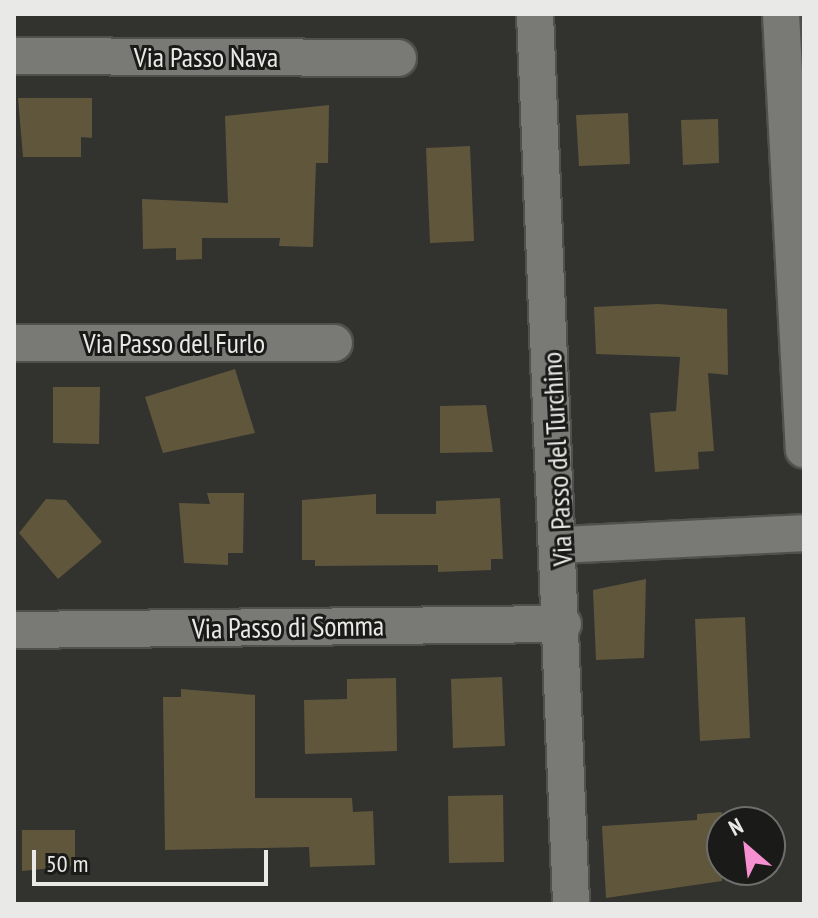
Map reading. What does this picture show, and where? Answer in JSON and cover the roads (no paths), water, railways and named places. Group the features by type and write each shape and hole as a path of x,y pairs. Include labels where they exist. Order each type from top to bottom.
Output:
{"street":[{"name":"Via Passo del Turchino","path":"535,14 561,545 571,904"},
{"path":"781,14 804,449"},
{"name":"Via Passo Nava","path":"14,56 398,58"},
{"name":"Via Passo del Furlo","path":"14,343 334,343"},
{"path":"561,545 804,533"},
{"name":"Via Passo di Somma","path":"14,630 563,624"}]}
